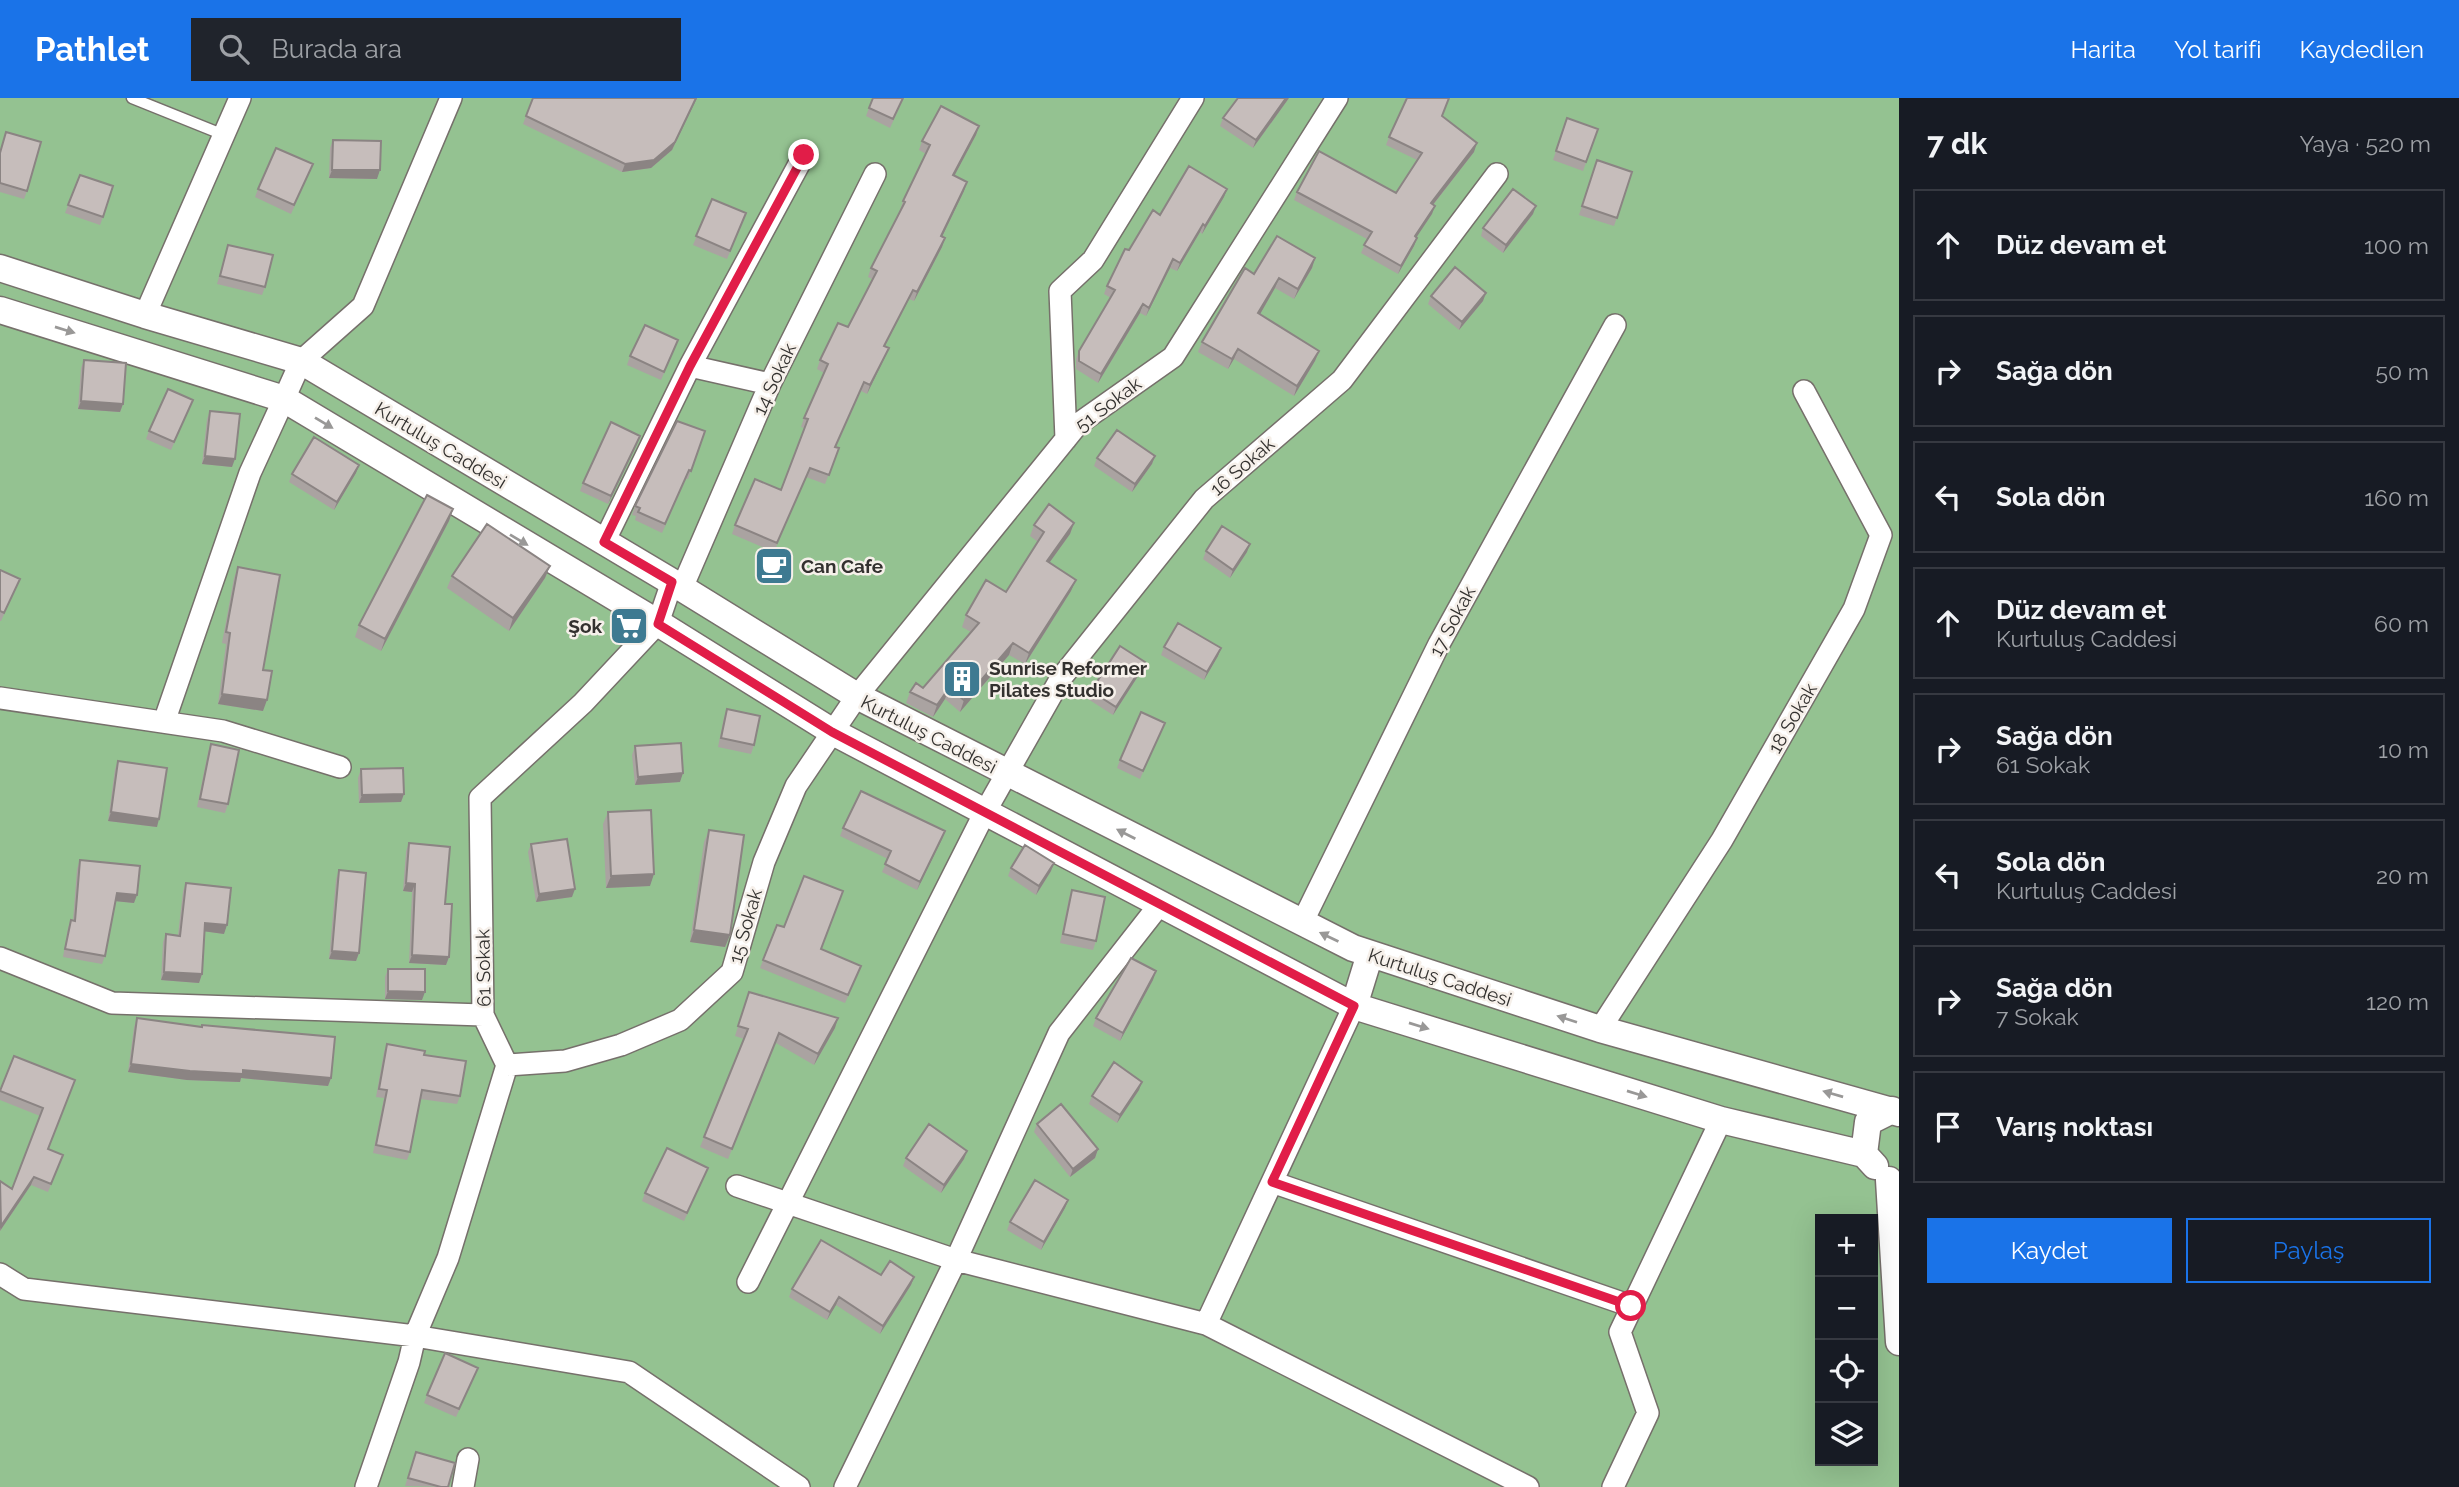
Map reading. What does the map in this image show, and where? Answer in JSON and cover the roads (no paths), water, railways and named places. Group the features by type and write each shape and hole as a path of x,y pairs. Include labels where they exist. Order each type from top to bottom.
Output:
{"street":[{"path":"145,315 240,98"},
{"path":"164,722 250,473 301,361 363,306 451,98"},
{"path":"1066,439 1060,291 1093,260 1193,98"},
{"name":"51 Sokak","path":"857,696 1078,424 1173,357 1337,98"},
{"path":"604,542 690,366 804,155"},
{"name":"14 Sokak","path":"677,585 770,384 875,174"},
{"name":"16 Sokak","path":"748,1282 985,812 1062,678 1204,499 1342,380 1497,174"},
{"name":"Kurtuluş Caddesi","path":"0,268 145,315 301,361 677,585 857,696 1353,948 1600,1029 1895,1112"},
{"path":"0,310 284,399 832,732 1354,1006 1721,1120 1864,1154 1894,1180 1899,1342"},
{"name":"17 Sokak","path":"1302,923 1439,644 1615,326"},
{"path":"690,366 770,384"},
{"name":"18 Sokak","path":"1600,1029 1722,840 1841,632 1854,609 1881,535 1804,391"},
{"name":"61 Sokak","path":"507,1065 483,1015 480,798 583,703 658,624 677,585"},
{"name":"15 Sokak","path":"507,1065 565,1061 621,1045 680,1020 732,972 764,862 796,786 857,696"},
{"path":"0,698 223,731 341,767"},
{"path":"845,1487 956,1260 1059,1033 1160,904"},
{"path":"1206,1324 1354,1006 1370,954"},
{"path":"0,958 112,1003 483,1015"},
{"path":"366,1487 409,1362 415,1336 448,1258 507,1065"},
{"path":"1864,1154 1868,1122 1895,1112"},
{"path":"1613,1487 1648,1413 1620,1332 1721,1120"},
{"path":"1272,1182 1631,1306"},
{"path":"737,1186 956,1260 1206,1324 1528,1487"},
{"path":"0,1274 24,1289 415,1336 629,1372 799,1487"},
{"path":"463,1487 468,1459"}],"lane":[{"path":"132,98 224,135"}],"place":[{"name":"Can Cafe","path":"774,566"},
{"name":"Şok","path":"629,626"},
{"name":"Sunrise Reformer Pilates Studio","path":"962,679"}]}
